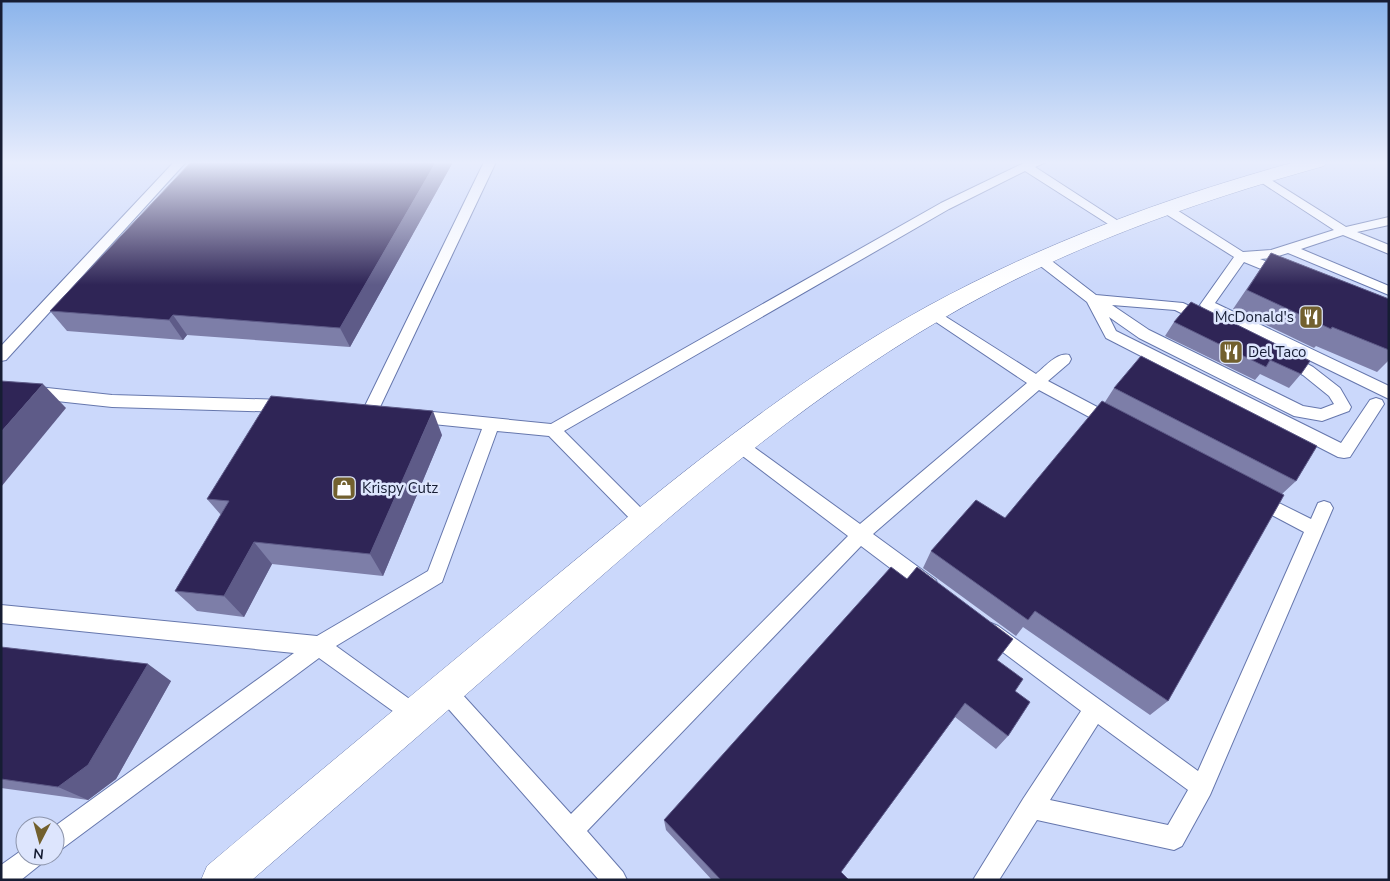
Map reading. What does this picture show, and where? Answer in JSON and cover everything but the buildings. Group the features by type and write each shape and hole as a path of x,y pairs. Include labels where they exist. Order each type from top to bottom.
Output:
{"main road":[{"path":"221,880 738,444 840,371 932,314 1040,258 1180,203"}],"lane":[{"path":"1,356 142,203"},
{"path":"370,412 470,203"},
{"path":"352,411 553,430 951,203"},
{"path":"1084,203 1120,226"},
{"path":"1301,203 1344,231 1389,250"},
{"path":"1165,208 1240,256 1293,278"},
{"path":"1240,256 1272,254 1344,231 1389,222"},
{"path":"1289,249 1389,291"},
{"path":"1240,256 1207,305 1389,393"},
{"path":"1040,258 1093,299 1144,334 1300,412 1322,415 1343,406 1335,392 1308,372 1266,348 1178,306 1093,299"},
{"path":"1093,299 1111,334 1344,452 1376,404"},
{"path":"932,314 1037,382 1124,428"},
{"path":"571,831 860,534 1064,359"},
{"path":"1,389 112,401 306,408"},
{"path":"65,833 319,646 436,576 492,423"},
{"path":"553,430 644,522"},
{"path":"738,444 946,598"},
{"path":"1246,493 1316,530"},
{"path":"1031,807 1174,838 1202,787 1324,508"},
{"path":"1,614 319,646 415,715"},
{"path":"977,622 1202,787"},
{"path":"445,690 615,880"},
{"path":"984,880 1095,709"},
{"path":"1,880 20,866"}],"place":[{"name":"McDonald's","path":"1311,317"},
{"name":"Del Taco","path":"1231,352"},
{"name":"Krispy Cutz","path":"344,488"}]}
